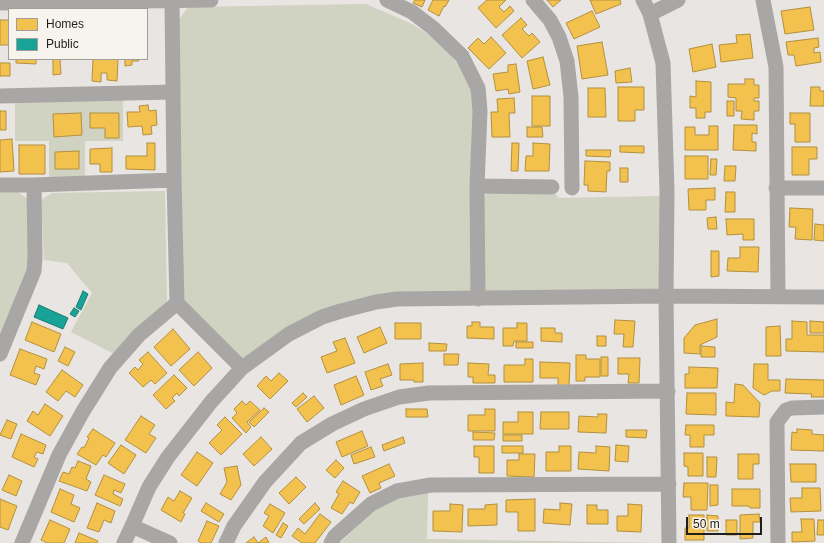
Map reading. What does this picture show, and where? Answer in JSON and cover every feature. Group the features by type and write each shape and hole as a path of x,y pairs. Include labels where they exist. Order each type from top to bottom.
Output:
{"street":[{"path":"0,3 211,0"},
{"path":"387,0 412,12 434,28 462,56 478,88 480,111 477,186 478,299"},
{"path":"533,0 550,20 559,37 567,61 571,97 572,188"},
{"path":"643,0 650,14 663,63 667,191 666,296 669,543"},
{"path":"650,14 678,0"},
{"path":"763,0 776,67 778,296"},
{"path":"172,1 177,303 242,368"},
{"path":"0,96 173,92"},
{"path":"0,185 174,180"},
{"path":"0,354 34,271 34,185"},
{"path":"477,186 552,187"},
{"path":"776,188 824,188"},
{"path":"124,543 148,487 168,457 211,402 242,368 289,334 322,317 376,302 397,299 666,296 824,297"},
{"path":"22,543 59,455 82,413 110,368 139,335 177,303"},
{"path":"226,543 234,526 265,482 301,442 332,424 364,409 399,397 429,393 668,391"},
{"path":"778,543 777,422 786,410 792,408 824,407"},
{"path":"331,543 334,536 371,504 397,491 431,486 668,484"},
{"path":"132,526 170,543"}],"green space":[{"path":"366,4 412,24 438,40 455,60 471,89 475,113 475,295 375,299 243,364 182,302 177,23 188,7"},
{"path":"123,97 123,141 85,141 85,179 49,180 49,141 15,141 15,98"},
{"path":"493,188 551,189 559,198 662,196 661,285 655,293 482,296 481,204 485,195"},
{"path":"16,191 29,200 30,262 0,343 0,192"},
{"path":"165,191 167,304 114,354 71,332 92,293 67,263 44,260 41,200 52,193"},
{"path":"428,493 427,539 662,543 340,543 374,510 398,498"}],"building: Homes":[{"path":"415,0 425,0 422,7 413,3"},
{"path":"433,0 449,0 439,16 428,10"},
{"path":"487,0 506,0 499,7 504,12 510,6 514,11 496,28 478,8"},
{"path":"547,0 561,0 553,7"},
{"path":"590,0 620,0 621,4 596,14"},
{"path":"810,7 814,30 785,34 781,11"},
{"path":"592,11 600,27 574,39 566,23"},
{"path":"521,18 527,25 522,29 529,36 532,33 540,42 522,58 502,35"},
{"path":"0,20 8,20 8,45 0,45"},
{"path":"750,34 753,58 721,62 719,45 737,43 736,35"},
{"path":"491,37 506,53 489,69 468,48 478,38 484,44"},
{"path":"818,38 819,47 814,48 814,53 820,52 821,62 796,66 794,55 788,55 786,42"},
{"path":"602,42 608,75 582,79 577,46"},
{"path":"712,44 716,67 693,72 689,49"},
{"path":"543,57 550,85 533,89 527,61"},
{"path":"16,60 36,60 36,64 16,63"},
{"path":"53,60 60,60 61,74 53,75"},
{"path":"93,60 118,60 117,81 107,80 107,73 101,73 101,82 92,81"},
{"path":"125,60 139,61 132,61 132,65 125,66"},
{"path":"0,63 10,63 10,76 0,76"},
{"path":"516,64 520,92 509,94 508,89 496,91 493,74 508,72 508,65"},
{"path":"630,68 632,82 616,83 615,71"},
{"path":"745,79 754,79 754,85 759,85 759,98 754,98 754,101 759,101 759,111 754,111 754,120 741,119 742,111 736,111 736,98 728,97 728,84 745,84"},
{"path":"696,81 711,82 711,112 705,112 705,118 696,118 696,108 690,108 690,96 696,97"},
{"path":"618,87 644,87 644,110 635,110 635,121 618,121"},
{"path":"811,87 820,87 820,91 824,91 824,106 810,106"},
{"path":"588,88 605,88 606,117 588,117"},
{"path":"532,96 550,96 550,126 532,126"},
{"path":"514,98 515,113 509,113 510,137 492,137 491,112 498,112 497,99"},
{"path":"727,101 734,101 734,116 727,116"},
{"path":"148,105 149,111 156,110 157,125 151,126 152,134 143,135 142,126 128,127 127,112 140,112 139,106"},
{"path":"0,111 6,111 6,130 0,130"},
{"path":"81,113 82,135 54,137 53,114"},
{"path":"90,113 119,113 119,138 105,138 105,128 90,128"},
{"path":"790,113 810,113 810,142 795,142 795,124 790,124"},
{"path":"734,125 757,125 757,134 752,133 752,142 756,142 756,151 733,150"},
{"path":"709,126 718,126 718,150 685,150 685,127 695,127 695,135 709,135"},
{"path":"527,127 542,127 543,137 527,137"},
{"path":"12,139 14,171 0,172 0,140"},
{"path":"147,143 155,143 155,170 126,169 126,156 147,156"},
{"path":"512,143 519,143 518,171 511,171"},
{"path":"533,143 550,144 549,171 525,171 526,156 533,156"},
{"path":"19,145 45,145 45,174 19,174"},
{"path":"620,146 644,146 644,153 620,152"},
{"path":"792,147 817,147 817,159 809,159 809,175 792,175"},
{"path":"112,148 112,172 100,172 100,164 90,164 90,149"},
{"path":"586,150 611,150 610,157 586,156"},
{"path":"79,151 79,169 55,169 55,152"},
{"path":"685,156 708,156 708,179 685,179"},
{"path":"711,159 717,159 716,175 710,175"},
{"path":"585,161 610,162 610,171 607,171 606,192 588,191 588,185 584,185"},
{"path":"725,166 736,166 735,181 724,181"},
{"path":"620,168 628,168 628,182 620,182"},
{"path":"715,188 715,200 706,200 706,210 689,210 688,189"},
{"path":"726,192 735,192 735,212 725,212"},
{"path":"790,208 813,209 812,240 795,239 796,227 789,227"},
{"path":"716,217 717,229 708,229 707,218"},
{"path":"726,219 754,219 754,240 743,240 743,234 727,235"},
{"path":"815,224 824,225 824,241 814,240"},
{"path":"740,247 759,247 758,272 727,271 728,258 740,258"},
{"path":"711,251 719,251 719,276 711,277"},
{"path":"717,319 717,337 700,345 700,354 684,353 684,338 695,325"},
{"path":"615,320 635,321 633,347 623,347 624,334 614,334"},
{"path":"792,321 807,322 807,335 824,335 824,352 786,351 786,339 792,339"},
{"path":"810,321 824,322 824,333 810,333"},
{"path":"32,322 61,334 54,352 25,340"},
{"path":"472,322 480,322 480,327 494,327 494,339 467,338 467,326 472,326"},
{"path":"395,323 421,323 421,339 395,339"},
{"path":"517,323 527,323 527,341 514,341 513,346 503,346 503,328 517,328"},
{"path":"780,326 781,356 766,356 766,327"},
{"path":"380,327 387,343 364,353 357,337"},
{"path":"541,328 555,328 555,333 562,333 562,342 541,341"},
{"path":"173,329 190,349 171,366 154,347"},
{"path":"597,336 606,336 606,346 597,346"},
{"path":"345,338 355,363 327,373 321,357 337,351 333,342"},
{"path":"516,342 533,342 533,348 516,348"},
{"path":"429,343 447,344 446,351 429,351"},
{"path":"701,346 715,347 715,357 701,357"},
{"path":"65,347 75,352 68,366 58,361"},
{"path":"20,349 47,359 44,369 36,366 34,373 40,375 36,385 10,375"},
{"path":"148,352 167,373 155,384 151,380 143,387 129,373 135,367 138,370 143,364 139,360"},
{"path":"198,352 212,368 194,386 179,370"},
{"path":"444,354 459,354 458,365 444,365"},
{"path":"576,355 586,355 586,359 600,359 600,377 585,377 585,381 576,381"},
{"path":"601,357 608,357 608,376 601,376"},
{"path":"618,358 640,358 639,383 628,383 629,374 618,374"},
{"path":"525,359 533,359 533,382 504,382 504,365 525,365"},
{"path":"540,362 570,363 569,386 558,386 558,378 540,378"},
{"path":"423,363 423,382 414,382 414,380 400,380 400,364"},
{"path":"468,363 489,364 488,375 495,375 495,383 473,383 473,377 468,377"},
{"path":"388,364 392,375 380,379 383,386 371,390 365,372"},
{"path":"754,364 768,364 768,380 780,380 780,391 772,391 764,395 753,388"},
{"path":"689,367 718,368 717,388 685,388 685,374 689,374"},
{"path":"62,370 83,385 75,397 66,391 58,401 46,392"},
{"path":"279,373 288,381 270,399 257,386 266,376 271,381"},
{"path":"174,375 187,388 179,396 177,393 172,398 175,401 166,409 153,395"},
{"path":"356,376 364,395 341,405 334,385"},
{"path":"786,379 824,380 824,397 811,397 812,394 785,393"},
{"path":"735,384 743,385 760,403 759,417 726,416 726,402 734,403"},
{"path":"303,393 307,397 296,407 292,403"},
{"path":"687,393 716,393 716,415 686,414"},
{"path":"314,396 324,408 307,422 297,409"},
{"path":"242,401 246,405 250,401 260,410 247,422 251,427 246,433 232,418 237,413 234,409"},
{"path":"45,404 63,416 50,436 27,421 33,411 38,415"},
{"path":"264,408 269,412 254,427 249,422"},
{"path":"406,409 427,409 428,417 406,417"},
{"path":"485,409 495,409 495,431 468,431 468,415 485,415"},
{"path":"518,412 533,412 533,434 503,434 503,422 518,422"},
{"path":"541,412 569,412 569,429 540,429"},
{"path":"598,414 607,414 606,433 578,432 579,416 598,417"},
{"path":"141,416 155,425 149,434 156,438 146,453 125,440"},
{"path":"225,417 242,434 221,455 209,443 222,430 217,425"},
{"path":"7,420 17,424 11,439 0,435"},
{"path":"686,425 714,425 714,435 704,435 704,447 690,447 690,435 685,435"},
{"path":"93,429 115,443 106,457 103,455 96,465 77,454 82,447 84,448 89,438 87,437"},
{"path":"797,429 812,430 812,434 824,435 824,451 791,450 792,432 797,433"},
{"path":"626,430 647,430 646,438 626,437"},
{"path":"362,431 368,446 342,457 336,442"},
{"path":"473,432 495,433 494,440 473,440"},
{"path":"21,434 46,445 43,454 37,452 34,457 38,459 34,467 12,457"},
{"path":"503,435 522,435 522,441 503,441"},
{"path":"261,437 272,449 254,466 243,454"},
{"path":"403,437 405,443 384,451 382,445"},
{"path":"121,445 136,455 124,474 108,463"},
{"path":"616,445 629,446 628,462 615,461"},
{"path":"474,446 494,446 494,473 479,473 479,457 474,457"},
{"path":"502,446 523,446 523,453 502,453"},
{"path":"559,446 571,446 571,471 546,471 546,452 559,452"},
{"path":"596,446 610,447 609,471 578,469 579,452 596,453"},
{"path":"371,447 375,457 354,464 351,455"},
{"path":"197,452 213,463 197,486 181,475"},
{"path":"684,453 703,453 703,476 688,476 688,467 684,466"},
{"path":"519,454 535,454 534,477 507,476 507,460 519,460"},
{"path":"738,454 759,454 759,464 753,464 753,479 738,479"},
{"path":"707,457 717,457 716,477 707,477"},
{"path":"336,460 344,468 335,478 326,470"},
{"path":"78,461 91,466 86,479 91,482 87,491 59,481 63,472 69,474 72,467 75,468"},
{"path":"389,464 395,476 379,483 381,488 370,493 362,476"},
{"path":"790,464 816,464 816,482 791,482"},
{"path":"237,466 241,485 231,500 220,494 227,482 224,468"},
{"path":"9,475 22,481 16,496 2,490"},
{"path":"104,475 125,484 121,493 114,490 113,494 123,499 120,506 95,495"},
{"path":"296,477 306,487 289,504 279,493"},
{"path":"343,481 360,492 353,504 350,502 342,514 331,508 339,494 336,492"},
{"path":"684,483 708,483 707,510 691,510 691,497 683,497"},
{"path":"710,485 718,485 718,505 710,506"},
{"path":"802,488 820,488 821,511 791,512 790,498 802,498"},
{"path":"60,489 74,495 71,504 80,508 74,522 51,512"},
{"path":"732,489 760,489 760,508 750,508 749,506 732,506"},
{"path":"180,491 192,498 183,513 185,514 181,522 161,510 168,497 174,501"},
{"path":"0,499 17,506 8,530 0,527"},
{"path":"535,499 535,531 518,531 518,512 506,512 506,500"},
{"path":"97,503 115,511 111,523 104,520 99,532 87,528"},
{"path":"206,503 224,514 219,522 201,511"},
{"path":"315,503 320,509 304,524 299,519"},
{"path":"560,503 572,504 570,525 543,523 544,509 560,510"},
{"path":"270,504 285,513 273,533 263,526 269,516 264,513"},
{"path":"450,504 463,505 462,532 433,531 433,511 450,511"},
{"path":"497,504 497,525 468,526 468,509 485,509 485,505"},
{"path":"628,504 642,505 641,532 617,531 617,516 628,516"},
{"path":"587,505 597,505 597,510 608,510 608,524 587,524"},
{"path":"320,514 331,522 315,543 302,543 292,536 298,528 305,534"},
{"path":"759,514 760,522 753,522 753,538 740,539 740,515"},
{"path":"689,515 704,515 704,540 685,540 685,528 689,528"},
{"path":"707,515 718,516 718,531 707,531"},
{"path":"801,519 814,519 815,541 792,542 792,532 802,532"},
{"path":"50,520 70,529 64,543 47,543 41,540"},
{"path":"726,520 737,520 737,535 726,535"},
{"path":"818,520 824,520 824,535 817,535"},
{"path":"207,521 219,526 211,543 201,543 198,541"},
{"path":"283,523 288,526 281,538 276,535"},
{"path":"79,533 98,541 97,543 75,543"},
{"path":"254,537 258,543 246,543"},
{"path":"266,537 269,543 258,543"}],"building: Public":[{"path":"83,291 88,294 81,310 76,307"},
{"path":"39,305 68,318 63,329 34,317"},
{"path":"74,308 79,311 75,317 70,314"}]}
